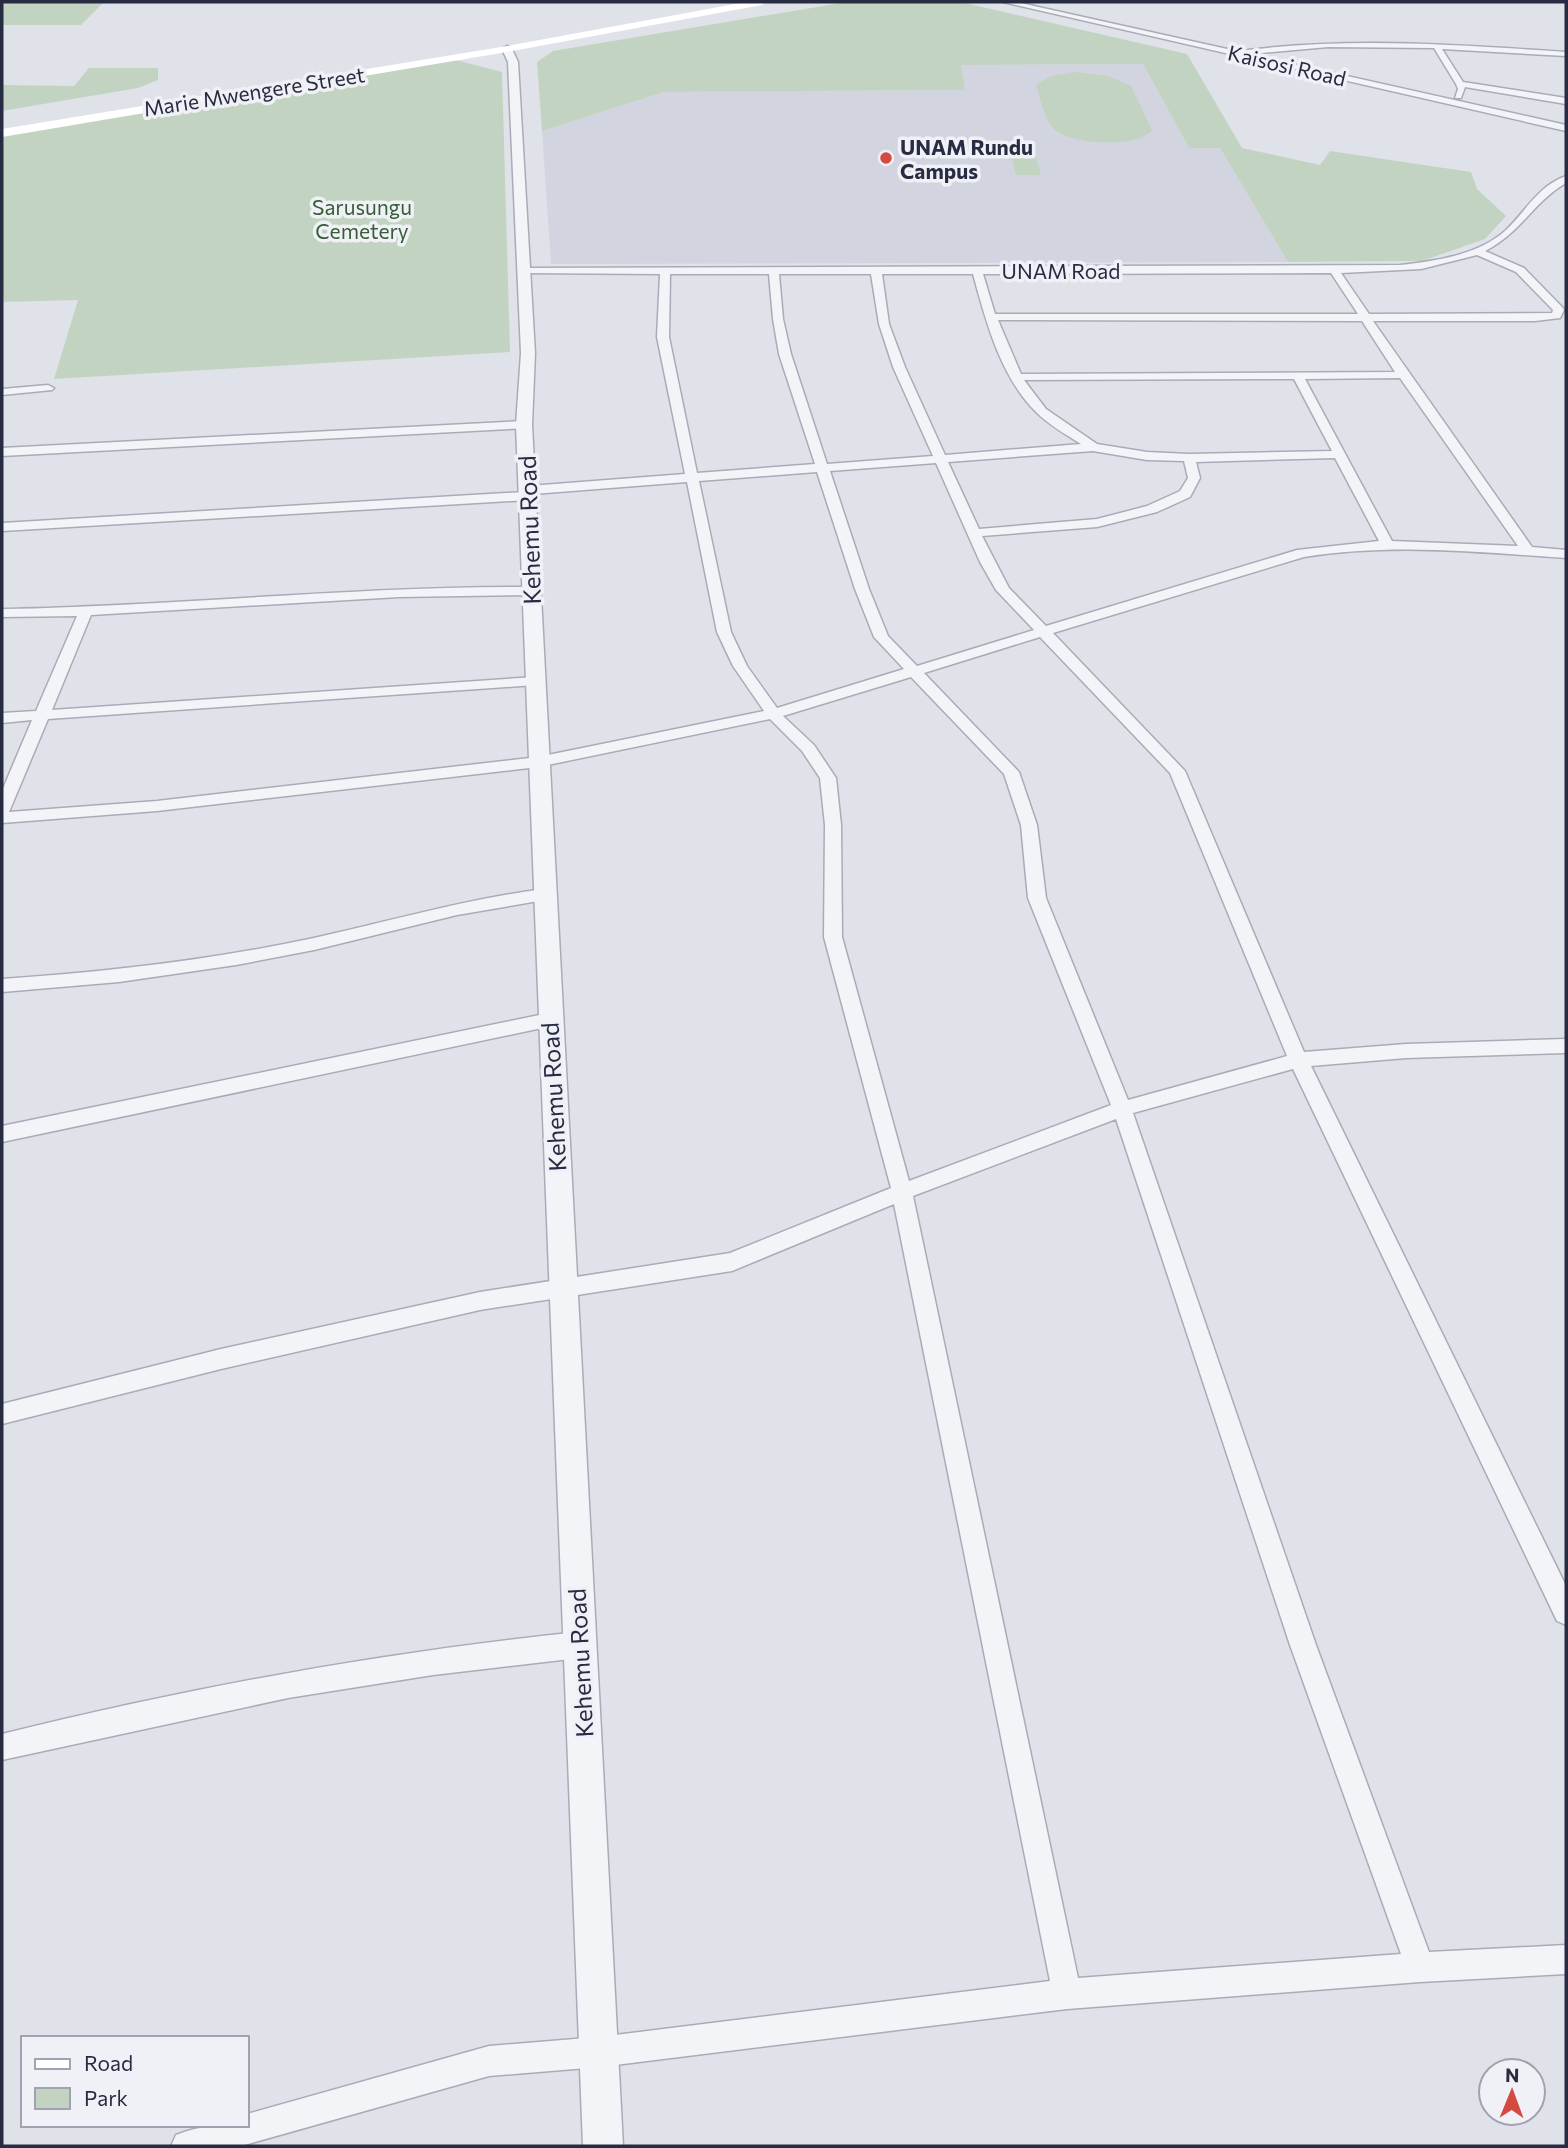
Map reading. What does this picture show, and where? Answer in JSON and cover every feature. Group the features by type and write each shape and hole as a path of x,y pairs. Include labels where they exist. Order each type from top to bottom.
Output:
{"main road":[{"name":"Marie Mwengere Street","path":"2,133 507,49 762,2"}],"street":[{"name":"Kaisosi Road","path":"1007,2 1566,128"},
{"path":"1237,54 1335,43 1566,54"},
{"path":"1436,46 1460,84 1461,93 1449,102"},
{"name":"Kehemu Road","path":"507,49 513,62 519,218 525,271 528,353 524,425 538,762 603,2146"},
{"path":"1460,84 1566,101"},
{"name":"UNAM Road","path":"525,271 1334,270 1424,267 1445,263 1477,251 1503,237 1535,201 1566,179"},
{"path":"990,317 1556,316 1559,310 1520,270 1477,251"},
{"path":"665,270 663,337 724,632 740,666 773,714 808,748 828,778 833,825 833,937 902,1192 1067,1994"},
{"path":"876,270 884,324 899,367 974,533 1003,590 1177,771 1214,866 1298,1060 1566,1612"},
{"path":"977,270 990,317 1029,397 1047,415 1093,447"},
{"path":"1334,270 1403,375 1528,551"},
{"path":"774,271 778,319 785,354 881,637 1012,772 1029,825 1037,898 1122,1109 1303,1645 1420,1967"},
{"path":"1017,377 1403,375"},
{"path":"1298,376 1388,545"},
{"path":"2,392 48,388"},
{"path":"2,452 524,425"},
{"path":"2,527 528,493 1093,447 1147,456 1189,458 1340,454"},
{"path":"974,533 1097,523 1152,509 1185,494 1194,478 1189,458"},
{"path":"2,818 170,804 538,762 773,714 1303,553 1337,546 1388,545 1566,554"},
{"path":"2,613 85,613 394,593 532,591"},
{"path":"2,810 85,613"},
{"path":"2,718 535,681"},
{"path":"2,986 99,979 215,964 470,906 544,895"},
{"path":"2,1134 549,1020"},
{"path":"2,1414 247,1353 480,1301 732,1262 902,1192 1122,1109 1298,1060 1406,1051 1566,1046"},
{"path":"2,1747 136,1714 428,1661 579,1645"},
{"path":"187,2146 489,2061 599,2052 1067,1994 1420,1967 1566,1960"}],"shaded area":[{"name":"UNAM Rundu Campus","path":"1143,64 1189,148 1220,148 1288,262 551,264 542,131 664,92 965,90 961,65"}],"green space":[{"path":"2,2 104,2 81,25 2,25"},
{"path":"847,2 960,2 1187,54 1242,148 1320,165 1330,151 1471,172 1477,189 1506,216 1485,239 1422,261 1288,262 1220,148 1189,148 1143,64 961,65 965,90 664,92 542,131 537,62 553,51"},
{"name":"Sarusungu Cemetery","path":"452,59 502,72 510,352 54,379 78,300 2,302 2,136"},
{"path":"89,68 158,68 158,80 138,88 2,111 2,85 74,86"},
{"path":"1077,72 1108,76 1131,86 1152,130 1132,140 1102,142 1072,138 1052,127 1042,107 1036,85 1051,76"},
{"path":"1012,158 1036,158 1041,175 1016,175"}],"place":[{"name":"UNAM Rundu Campus","path":"886,158"}]}
